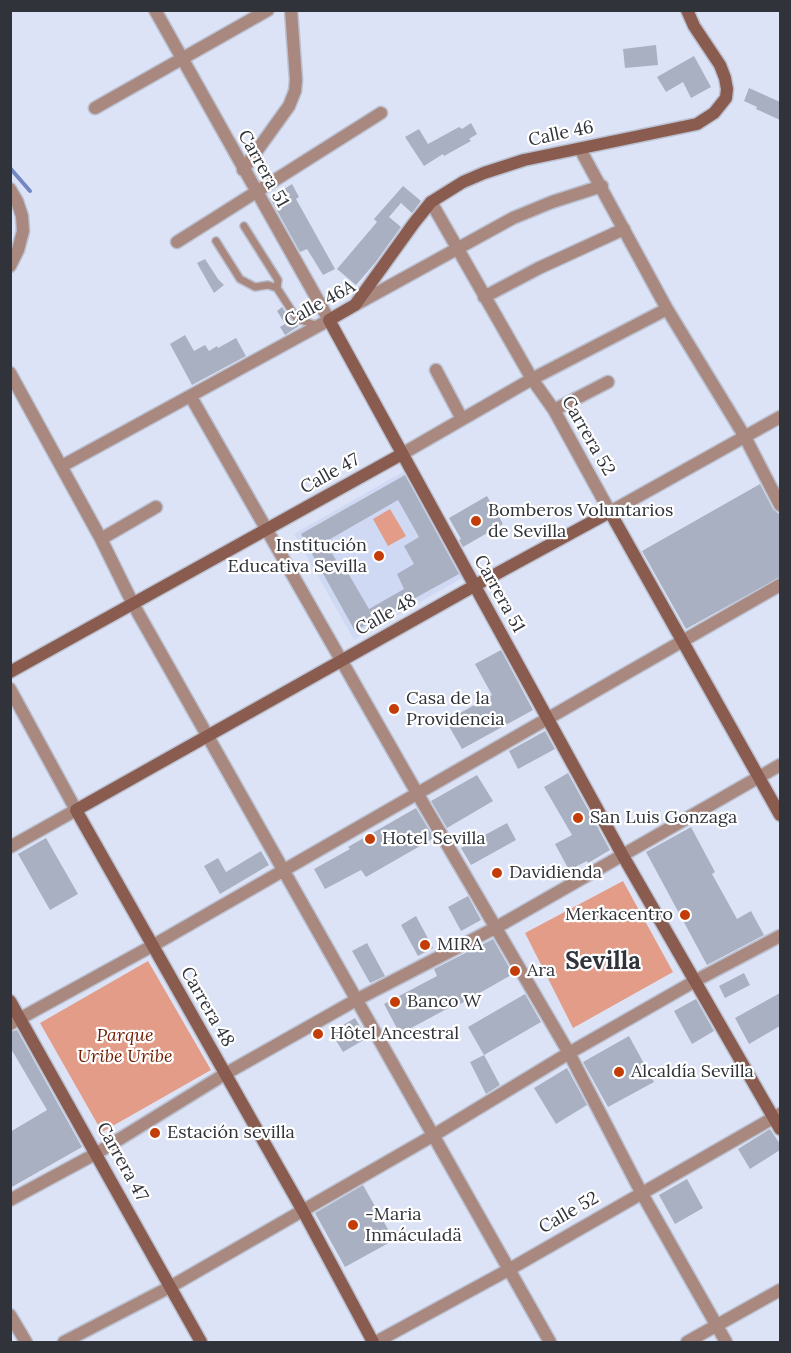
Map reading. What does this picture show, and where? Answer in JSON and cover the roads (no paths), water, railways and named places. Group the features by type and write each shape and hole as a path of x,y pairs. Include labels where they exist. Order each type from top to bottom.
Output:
{"main road":[{"name":"Calle 46","path":"355,305 431,202 456,186 484,173 524,160 697,123 721,107 726,98 725,78 720,65 694,26 687,10"},
{"name":"Calle 46A","path":"324,323 355,305"},
{"name":"Carrera 51","path":"324,323 402,454 623,856 777,1116 780,1130"},
{"name":"Calle 47","path":"10,672 402,454"},
{"name":"Calle 48","path":"76,810 610,512"},
{"name":"Carrera 52","path":"610,512 780,815"},
{"name":"Carrera 48","path":"76,810 303,1211 374,1342"},
{"name":"Carrera 47","path":"10,1000 15,1021 97,1153 201,1342"}],"street":[{"name":"Carrera 51","path":"155,10 324,323"},
{"path":"95,108 268,10"},
{"path":"243,170 289,106 295,91 291,10"},
{"path":"177,242 381,113"},
{"path":"580,148 667,309 745,437 780,505"},
{"name":"Calle 46A","path":"355,305 513,218 552,202 602,186"},
{"path":"10,189 22,216 23,231 18,250 10,266"},
{"name":"Carrera 52","path":"431,202 532,379 554,410 610,512"},
{"path":"484,297 539,268 624,229"},
{"name":"Calle 47","path":"402,454 532,379 667,309"},
{"name":"Calle 46A","path":"62,466 324,323"},
{"path":"436,370 462,419"},
{"path":"10,373 101,539 133,604 550,1342"},
{"path":"554,410 608,382"},
{"path":"191,397 417,793 569,1053 641,1192 726,1342"},
{"name":"Calle 48","path":"610,512 780,417"},
{"path":"101,539 156,507"},
{"path":"15,1021 152,946 780,585"},
{"name":"Carrera 48","path":"10,689 76,810"},
{"path":"10,1200 97,1153 225,1074 357,1000 496,927 780,765"},
{"name":"Calle 48","path":"10,847 76,810"},
{"path":"64,1342 170,1287 434,1135 569,1053 695,981 780,936"},
{"name":"Calle 52","path":"374,1342 510,1269 777,1116"},
{"path":"687,1342 780,1290"},
{"path":"10,1315 26,1342"}],"lane":[{"path":"244,225 278,280 277,288 297,319 324,323"},
{"path":"216,241 240,279 255,287 267,285 277,288"}],"waterway":[{"path":"10,168 30,191"}],"place":[{"name":"Bomberos Voluntarios de Sevilla","path":"476,521"},
{"name":"Institución Educativa Sevilla","path":"379,556"},
{"name":"Casa de la Providencia","path":"394,709"},
{"name":"San Luis Gonzaga","path":"578,818"},
{"name":"Hotel Sevilla","path":"370,839"},
{"name":"Davidienda","path":"497,873"},
{"name":"Merkacentro","path":"685,915"},
{"name":"MIRA","path":"425,945"},
{"name":"Ara","path":"515,971"},
{"name":"Banco W","path":"395,1002"},
{"name":"Hôtel Ancestral","path":"318,1034"},
{"name":"Alcaldía Sevilla","path":"619,1072"},
{"name":"Estación sevilla","path":"155,1133"},
{"name":"-Maria Inmáculadä","path":"353,1225"}],"district":[{"name":"Sevilla","path":"603,962"}],"park label":[{"name":"Parque Uribe Uribe","path":"125,1046"}]}
